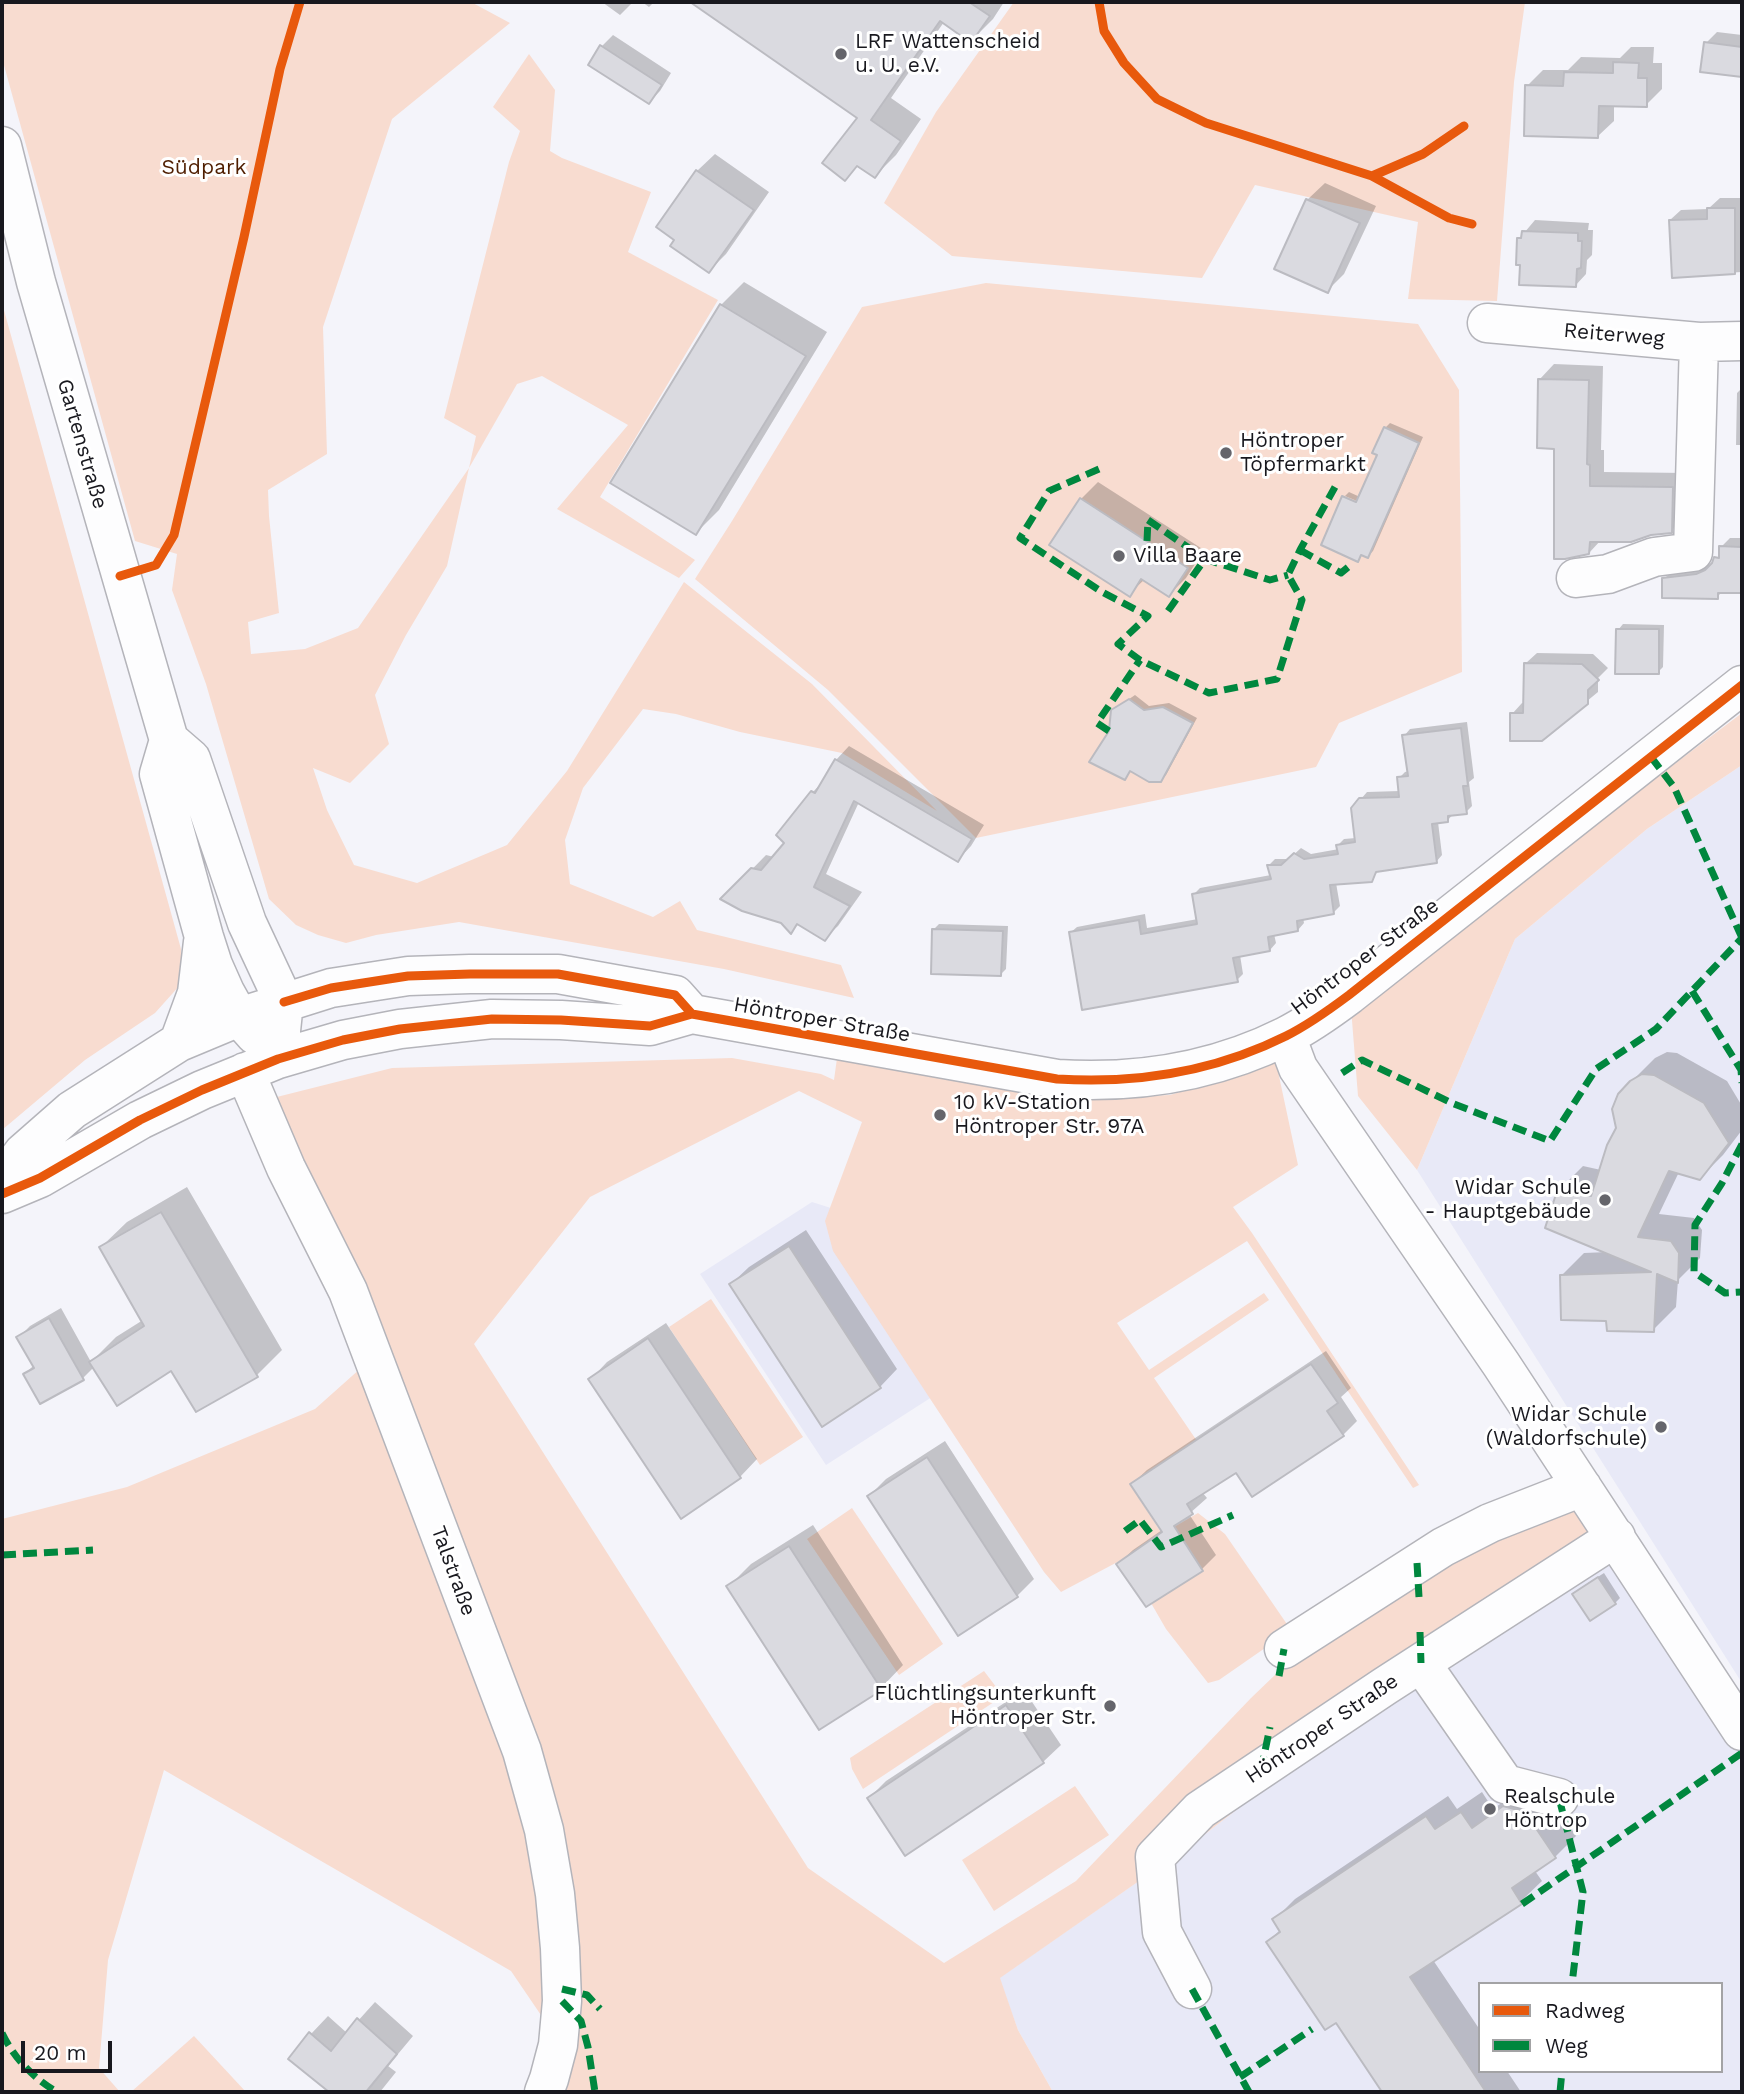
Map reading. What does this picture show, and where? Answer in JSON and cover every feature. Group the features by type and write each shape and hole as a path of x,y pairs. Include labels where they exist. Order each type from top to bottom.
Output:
{"street":[{"name":"Gartenstraße","path":"2,146 36,282 169,740 191,759 247,923 284,1002"},
{"name":"Reiterweg","path":"1487,323 1699,342 1742,341"},
{"path":"1576,578 1608,574 1654,557 1693,552 1699,342"},
{"name":"Höntroper Straße","path":"2,1194 40,1178 140,1120 261,1065 343,1040 492,1019 650,1026 692,1014 1057,1079 1128,1080 1222,1062 1286,1036 1349,995 1742,685"},
{"path":"169,740 159,774 204,937 213,965 261,1065"},
{"path":"180,1042 197,993 204,937"},
{"name":"Höntroper Straße","path":"2,1181 23,1153 72,1110 180,1042 239,1017 331,988 408,976 558,974 675,995 692,1014"},
{"path":"261,1065 284,1002"},
{"name":"Höntroper Straße","path":"1286,1036 1298,1068 1479,1330 1742,1731"},
{"name":"Talstraße","path":"261,1065 286,1168 348,1291 522,1751 544,1830 555,1894 562,2001 558,2045 544,2092"},
{"path":"1284,1648 1443,1547 1490,1523 1582,1487"},
{"name":"Höntroper Straße","path":"1192,1989 1162,1932 1155,1857 1200,1810 1421,1662 1616,1537"},
{"path":"1421,1662 1505,1784 1559,1798"}],"shaded area":[{"name":"Widar Schule (Waldorfschule)","path":"1742,765 1742,1683 1417,1170 1515,939 1647,829"},
{"path":"812,1202 834,1209 1016,1343 826,1465 700,1274"},
{"name":"Realschule Höntrop","path":"1615,1556 1742,1751 1742,2092 1053,2092 1018,2030 999,1978 1195,1842 1280,1776"}],"green space":[{"name":"Südpark","path":"2,2 471,2 510,23 392,119 323,327 327,454 268,490 279,613 248,622 251,654 305,649 358,628 469,468 447,566 406,635 375,695 389,744 350,783 313,768 327,810 354,865 417,883 507,845 567,771 684,582 812,684 937,811 842,753 740,732 676,714 643,709 583,788 565,840 570,884 653,917 680,901 697,930 841,965 854,998 724,969 459,922 376,935 346,943 296,925 269,899 206,684 172,590 177,554 135,541 2,58"},
{"path":"1014,2 1525,2 1514,82 1497,301 1408,299 1418,222 1255,185 1202,278 952,256 884,203 936,112"},
{"path":"529,54 555,90 550,151 651,192 628,252 718,300 600,497 695,560 679,578 557,509 628,425 542,376 517,384 469,468 476,436 444,418 509,162 520,131 493,107"},
{"path":"986,283 1418,324 1459,390 1462,672 1339,723 1316,767 976,838 828,690 695,579 862,307"},
{"path":"2,303 181,949 181,984 155,1013 85,1060 2,1130"},
{"path":"1742,713 1742,765 1647,829 1515,939 1417,1170 1358,1096 1351,1008"},
{"path":"838,1051 1126,1097 1170,1095 1276,1062 1298,1165 1233,1207 1419,1485 1413,1488 1247,1241 1117,1323 1149,1370 1264,1293 1269,1300 1154,1378 1210,1460 1130,1484 1162,1534 1198,1513 1225,1534 1291,1630 1219,1680 1208,1683 1166,1629 1125,1558 1061,1592 1044,1572 833,1251 825,1221 862,1122 799,1091 590,1197 474,1344 808,1868 944,1963 1076,1881 1251,1698 1300,1651 1406,1582 1579,1502 1615,1556 1280,1776 1195,1842 1000,1978 1018,2030 1053,2092 530,2092 547,2024 511,1971 164,1770 108,1960 99,2068 120,2092 2,2092 2,1519 127,1487 315,1409 361,1368 241,1106 392,1068 732,1058 821,1074 834,1080"},
{"path":"711,1299 803,1437 760,1465 669,1327"},
{"path":"852,1508 943,1644 899,1675 807,1539"},
{"path":"984,1671 1003,1696 863,1789 852,1769 850,1758"},
{"path":"1075,1786 1109,1835 994,1911 962,1860"},
{"path":"194,2036 246,2092 131,2092"}],"building":[{"name":"LRF Wattenscheid u. U. e.V.","path":"690,2 969,2 990,16 971,43 940,21 871,120 901,141 875,178 857,166 845,181 822,163 857,118"},
{"path":"1704,42 1742,47 1742,77 1700,72"},
{"path":"600,45 662,85 649,104 588,65"},
{"path":"1613,62 1639,63 1638,78 1647,78 1647,107 1599,106 1598,138 1524,136 1525,85 1563,86 1564,72 1613,73"},
{"path":"696,170 754,210 709,273 670,246 674,240 656,227"},
{"path":"1306,199 1360,223 1328,293 1274,269"},
{"path":"1707,208 1735,208 1735,274 1672,278 1669,220 1707,219"},
{"path":"1522,231 1578,233 1578,241 1582,241 1581,268 1577,269 1576,287 1519,285 1520,265 1516,265 1517,238 1521,238"},
{"path":"720,304 806,356 696,535 610,483"},
{"path":"1538,379 1589,380 1587,464 1590,465 1590,486 1673,487 1672,533 1651,535 1631,542 1590,542 1589,554 1554,559 1554,449 1537,448"},
{"path":"1384,427 1419,443 1368,558 1361,555 1358,562 1321,545 1342,496 1356,502 1377,455 1372,453"},
{"name":"Villa Baare","path":"1080,498 1188,568 1169,597 1141,579 1130,597 1049,545"},
{"path":"1719,546 1742,547 1742,593 1718,593 1718,599 1662,598 1662,578 1696,574 1705,570 1714,557 1719,558"},
{"path":"1616,629 1659,629 1659,674 1615,674"},
{"path":"1524,663 1582,664 1599,680 1588,690 1588,704 1542,741 1510,741 1510,713 1523,713"},
{"path":"1129,699 1144,710 1163,707 1193,723 1161,782 1149,782 1130,771 1125,780 1089,762 1109,731 1111,710"},
{"path":"1461,728 1468,786 1463,786 1467,814 1448,816 1448,822 1432,824 1437,863 1376,872 1372,882 1330,885 1334,914 1297,921 1298,931 1268,937 1270,951 1233,958 1238,982 1082,1010 1069,932 1139,920 1141,934 1197,924 1192,894 1271,879 1267,865 1281,865 1294,853 1304,859 1338,854 1336,845 1355,842 1351,808 1359,798 1399,797 1397,777 1408,776 1402,735"},
{"path":"835,759 972,839 958,862 854,801 814,887 850,906 825,941 797,924 791,934 781,923 742,911 720,899 751,868 761,870 784,843 776,835 811,791 815,793"},
{"path":"932,929 1003,931 1001,976 931,974"},
{"name":"Widar Schule - Hauptgebäude","path":"1642,1074 1654,1075 1704,1103 1729,1143 1700,1180 1669,1171 1638,1237 1671,1241 1679,1253 1678,1283 1657,1274 1654,1332 1607,1331 1606,1321 1561,1320 1560,1275 1651,1272 1545,1228 1558,1188 1591,1196 1607,1145 1616,1128 1612,1109 1618,1094 1630,1081"},
{"path":"161,1212 258,1377 196,1412 171,1371 117,1406 89,1362 144,1326 99,1247"},
{"path":"789,1246 881,1388 822,1427 729,1284"},
{"path":"49,1318 84,1380 40,1404 23,1374 34,1368 16,1337"},
{"path":"648,1338 741,1478 681,1519 588,1379"},
{"path":"1311,1364 1338,1403 1327,1411 1344,1436 1252,1497 1236,1473 1187,1504 1193,1514 1174,1526 1203,1571 1146,1607 1116,1564 1162,1532 1130,1484"},
{"path":"927,1457 1018,1597 958,1636 867,1496"},
{"path":"789,1546 882,1690 819,1730 726,1586"},
{"path":"1598,1577 1616,1604 1590,1621 1572,1594"},
{"path":"1006,1705 1044,1763 905,1856 867,1798"},
{"path":"1503,1806 1525,1812 1556,1858 1512,1888 1522,1904 1410,1977 1486,2092 1382,2092 1336,2023 1325,2030 1266,1942 1280,1932 1272,1919 1426,1816 1435,1829 1461,1812 1472,1828"},
{"path":"357,2018 397,2054 366,2092 329,2092 288,2059 309,2032 331,2051"}],"marked path":[{"path":"1099,469 1049,491 1020,538 1102,592 1148,616 1118,644 1140,660 1209,693 1277,679 1302,600 1288,575 1335,487"},
{"path":"1148,520 1205,559"},
{"path":"1147,541 1148,520"},
{"path":"1300,550 1341,573 1352,564"},
{"path":"1168,611 1205,559 1270,580 1288,575"},
{"path":"1109,731 1097,723 1140,660"},
{"path":"1651,757 1674,787 1742,938"},
{"path":"1342,1073 1362,1060 1454,1104 1550,1141 1596,1069 1656,1029 1742,938"},
{"path":"1692,991 1741,1070 1742,1083"},
{"path":"1742,1144 1722,1183 1695,1225 1694,1272 1725,1293 1742,1292"},
{"path":"1125,1531 1140,1520 1161,1547 1233,1515"},
{"path":"2,1555 93,1550"},
{"path":"1417,1563 1419,1597"},
{"path":"1420,1632 1421,1663"},
{"path":"1279,1676 1284,1649"},
{"path":"1261,1770 1270,1727"},
{"path":"1522,1904 1742,1753"},
{"path":"1559,1798 1583,1892 1572,1982"},
{"path":"562,1989 587,1995 600,2009"},
{"path":"1192,1989 1249,2092"},
{"path":"562,2001 581,2021 595,2092"},
{"path":"1240,2077 1312,2029"},
{"path":"2,2033 25,2067 57,2092"},
{"path":"1560,2092 1562,2073"}],"cycle path":[{"path":"120,576 156,565 174,535 244,237 280,69 300,2"},
{"path":"1099,2 1104,31 1124,63 1157,99 1206,123 1372,176 1449,218 1472,224"},
{"path":"1372,176 1423,154 1464,126"},
{"path":"2,1194 40,1178 140,1120 202,1090 278,1059 343,1040 400,1029 492,1019 650,1026 692,1014 1057,1079 1145,1077 1231,1059 1294,1032 1341,1001 1742,685"},
{"path":"284,1002 331,988 408,976 558,974 675,995 692,1014"}],"place":[{"name":"LRF Wattenscheid u. U. e.V.","path":"841,54"},
{"name":"Höntroper Töpfermarkt","path":"1226,453"},
{"name":"Villa Baare","path":"1119,556"},
{"name":"10 kV-Station Höntroper Str. 97A","path":"940,1115"},
{"name":"Widar Schule - Hauptgebäude","path":"1605,1200"},
{"name":"Widar Schule (Waldorfschule)","path":"1661,1427"},
{"name":"Flüchtlingsunterkunft Höntroper Str.","path":"1110,1706"},
{"name":"Realschule Höntrop","path":"1490,1809"}]}
